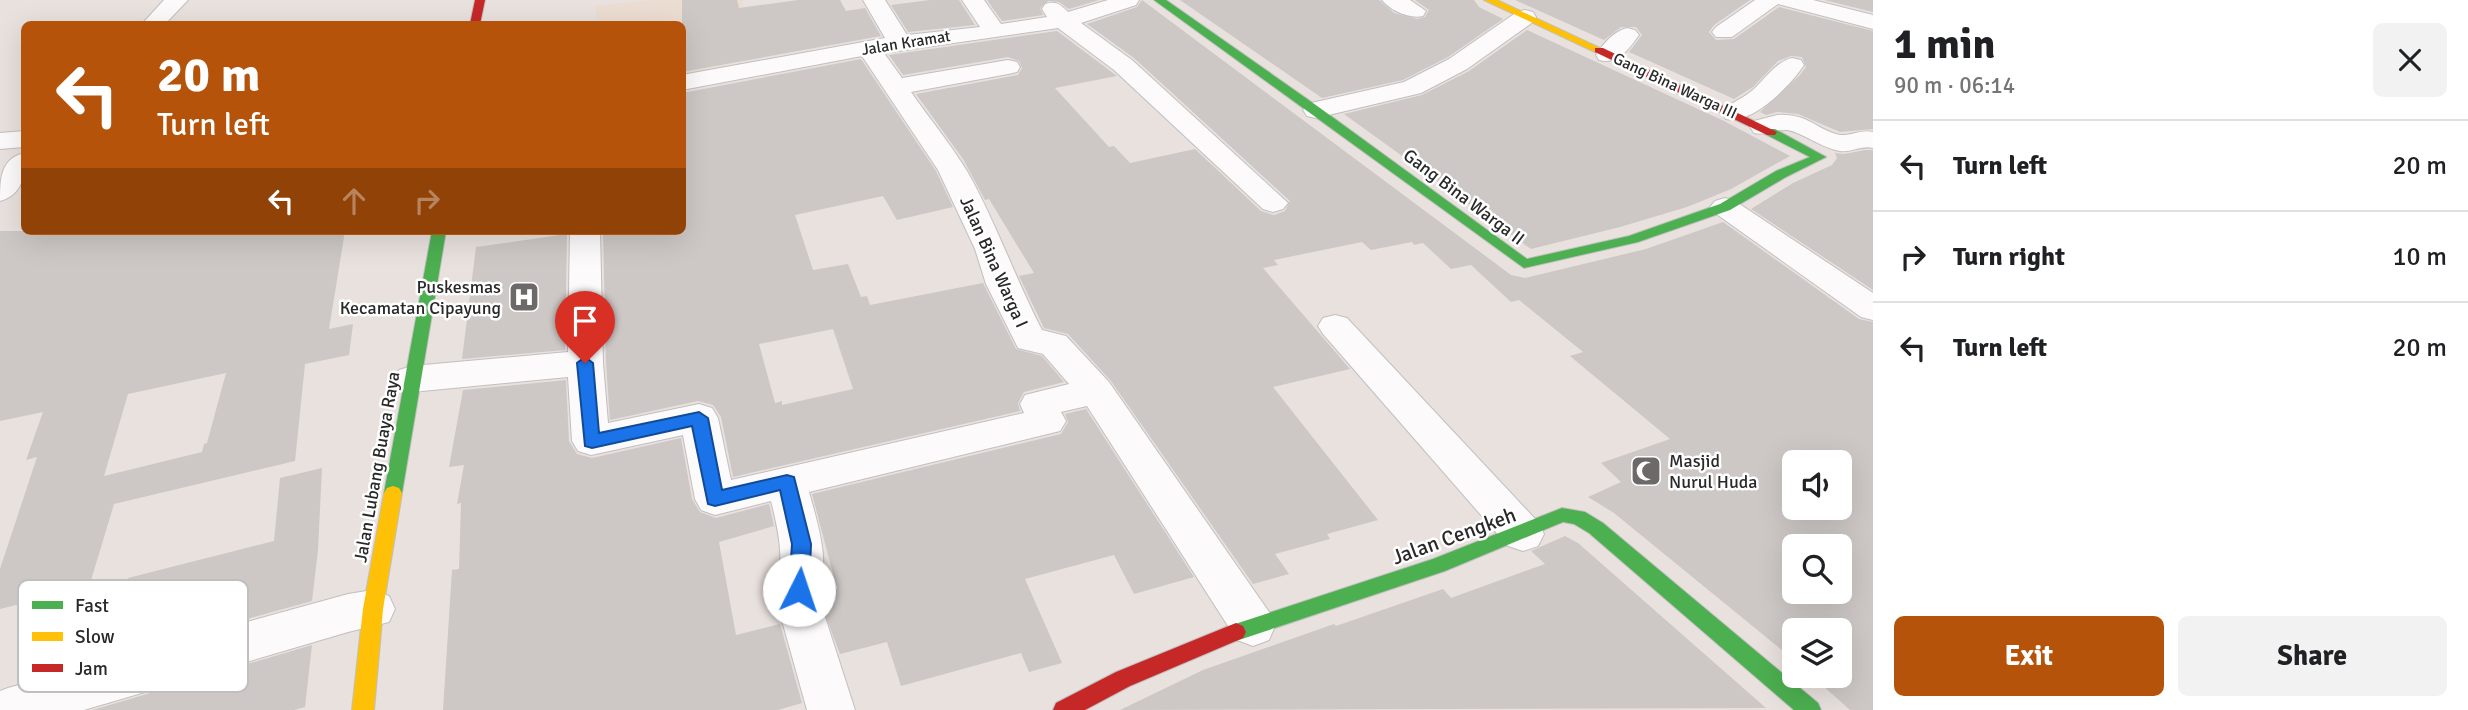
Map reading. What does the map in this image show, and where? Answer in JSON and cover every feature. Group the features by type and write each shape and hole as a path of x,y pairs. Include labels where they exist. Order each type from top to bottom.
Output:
{"street":[{"path":"156,21 177,0"},
{"path":"476,21 481,0"},
{"path":"874,0 900,43"},
{"path":"973,0 994,30"},
{"name":"Jalan Kramat","path":"686,82 869,48 994,30 1054,9 1107,9 1128,0"},
{"name":"Gang Bina Warga II","path":"1159,0 1316,110 1524,264 1633,239 1725,207 1781,174"},
{"path":"1393,0 1415,11"},
{"name":"Gang Bina Warga III","path":"1489,0 1735,113 1820,157 1781,174"},
{"path":"1724,32 1770,0"},
{"path":"1787,0 1873,22"},
{"path":"1054,9 1123,65 1273,203"},
{"path":"1316,110 1412,88 1458,64 1525,16"},
{"path":"1608,55 1627,35"},
{"name":"Jalan Bina Warga I","path":"869,48 952,170 991,249 1002,284 1030,340 1054,344 1096,391 1253,626"},
{"path":"1735,113 1759,98 1792,65"},
{"path":"895,87 1009,67"},
{"path":"1763,127 1786,121 1840,143 1863,137 1873,140"},
{"path":"0,141 21,139"},
{"path":"0,192 21,164"},
{"path":"1725,207 1873,309"},
{"name":"Jalan Lubang Buaya Raya","path":"363,710 373,609 438,235"},
{"path":"585,235 585,363 592,441 699,418 715,499 1047,421 1038,404 1096,391"},
{"path":"1335,326 1523,534"},
{"path":"412,379 585,363"},
{"path":"787,482 802,544 799,590 794,599 795,605 803,617 831,710"},
{"name":"Jalan Cengkeh","path":"1064,710 1111,682 1253,626 1463,558 1562,516 1578,517 1718,630 1810,710"},
{"path":"248,642 348,613 373,609"},
{"path":"8,710 71,692"}],"shaded area":[{"path":"650,0 742,0 744,8 712,12 726,71 686,76 686,21 597,21 596,6"}],"building":[{"path":"682,0 737,0 739,8 798,0 840,0 846,11 865,8 881,36 686,71 686,21 682,21"},
{"path":"930,0 959,0 975,25 908,32 891,5"},
{"path":"987,0 1099,0 1069,9 1059,2 1048,1 1040,8 1043,15 1002,21"},
{"path":"1142,0 1511,275 1525,278 1646,249 1723,222 1859,319 1873,322 1873,710 1850,710 1825,688 1852,688 1852,618 1782,618 1782,650 1614,513 1588,497 1621,482 1601,463 1670,439 1570,356 1583,352 1519,300 1511,302 1471,265 1451,269 1423,243 1414,245 1412,242 1371,250 1362,242 1274,260 1278,265 1263,268 1350,369 1273,387 1378,520 1327,534 1330,539 1275,554 1289,574 1253,584 1111,381 1068,334 1044,328 1019,276 1034,273 989,199 985,200 963,159 916,94 1018,75 1022,68 1019,61 1008,57 903,75 889,55 1057,31 1117,76 1055,88 1109,147 1114,146 1130,163 1195,149 1261,211 1274,215 1285,211 1290,201 1134,58 1087,24 1137,7"},
{"path":"1180,0 1379,0 1394,13 1417,19 1425,17 1429,10 1415,0 1474,0 1479,7 1503,19 1448,57 1403,80 1322,98"},
{"path":"1515,0 1750,0 1714,25 1709,32 1716,40 1734,39 1779,7 1873,31 1873,129 1840,132 1798,114 1777,112 1766,115 1760,112 1800,75 1806,67 1802,57 1791,56 1778,61 1753,87 1734,99 1629,52 1642,35 1636,27 1621,27 1604,40"},
{"path":"1824,0 1873,0 1873,12"},
{"path":"1527,30 1724,121 1790,156 1731,189 1687,207 1531,249 1344,114 1422,95 1469,71"},
{"path":"861,59 936,171 953,207 897,220 883,196 795,215 813,270 848,264 861,297 867,296 870,305 983,283 1016,349 1042,356 1064,382 1024,392 1018,403 1020,411 733,477 721,417 713,405 698,401 610,420 603,235 686,235 686,92","holes":["833,329 853,389 782,405 782,401 775,403 759,344"]},
{"path":"1873,150 1873,290 1751,209 1793,183 1832,165 1837,158 1835,153"},
{"path":"0,231 21,231 21,235 344,235 329,329 353,324 349,355 305,364 295,461 114,504 91,580 18,580 18,605 0,609 0,569 37,457 26,460 43,412 0,421","holes":["226,373 207,443 204,444 202,452 104,476 128,394"]},
{"name":"Puskesmas Kecamatan Cipayung","path":"567,235 565,350 462,359 476,247"},
{"path":"566,380 569,441 577,454 592,458 681,438 692,499 700,512 716,518 769,504 774,526 719,542 736,635 780,624 802,703 778,710 443,710 452,570 459,569 461,503 457,504 464,465 449,467 463,390"},
{"path":"1086,409 1194,577 1134,594 1114,555 1025,579 1062,663 1029,672 1021,653 901,686 887,642 840,654 819,599 821,594 837,589 812,494 1061,434 1068,422 1065,414"},
{"path":"322,468 318,550 312,601 248,619 248,580 127,580 274,541 280,478"},
{"path":"1565,536 1578,543 1766,708 1120,710 1203,670 1334,624 1336,626 1443,589 1451,598 1545,564 1531,551"},
{"path":"312,645 305,707 294,710 93,710 154,692 248,692 248,664"}],"traffic: fast":[{"path":"1159,0 1316,110 1524,264 1633,239 1725,207 1781,174 1820,157 1771,132"},
{"path":"393,493 438,235"},
{"path":"1236,632 1438,565 1562,515 1578,517 1596,528 1810,710"}],"traffic: slow":[{"path":"1489,0 1599,50"},
{"path":"363,710 373,609 393,493"}],"traffic: jam":[{"path":"476,21 480,0"},
{"path":"1599,50 1771,132"},
{"path":"1064,710 1123,679 1236,632"}],"place":[{"name":"Puskesmas Kecamatan Cipayung","path":"524,297"},
{"name":"Masjid Nurul Huda","path":"1646,471"}],"route":[{"path":"585,363 592,441 699,418 715,499 787,482 802,544 799,590"}]}
